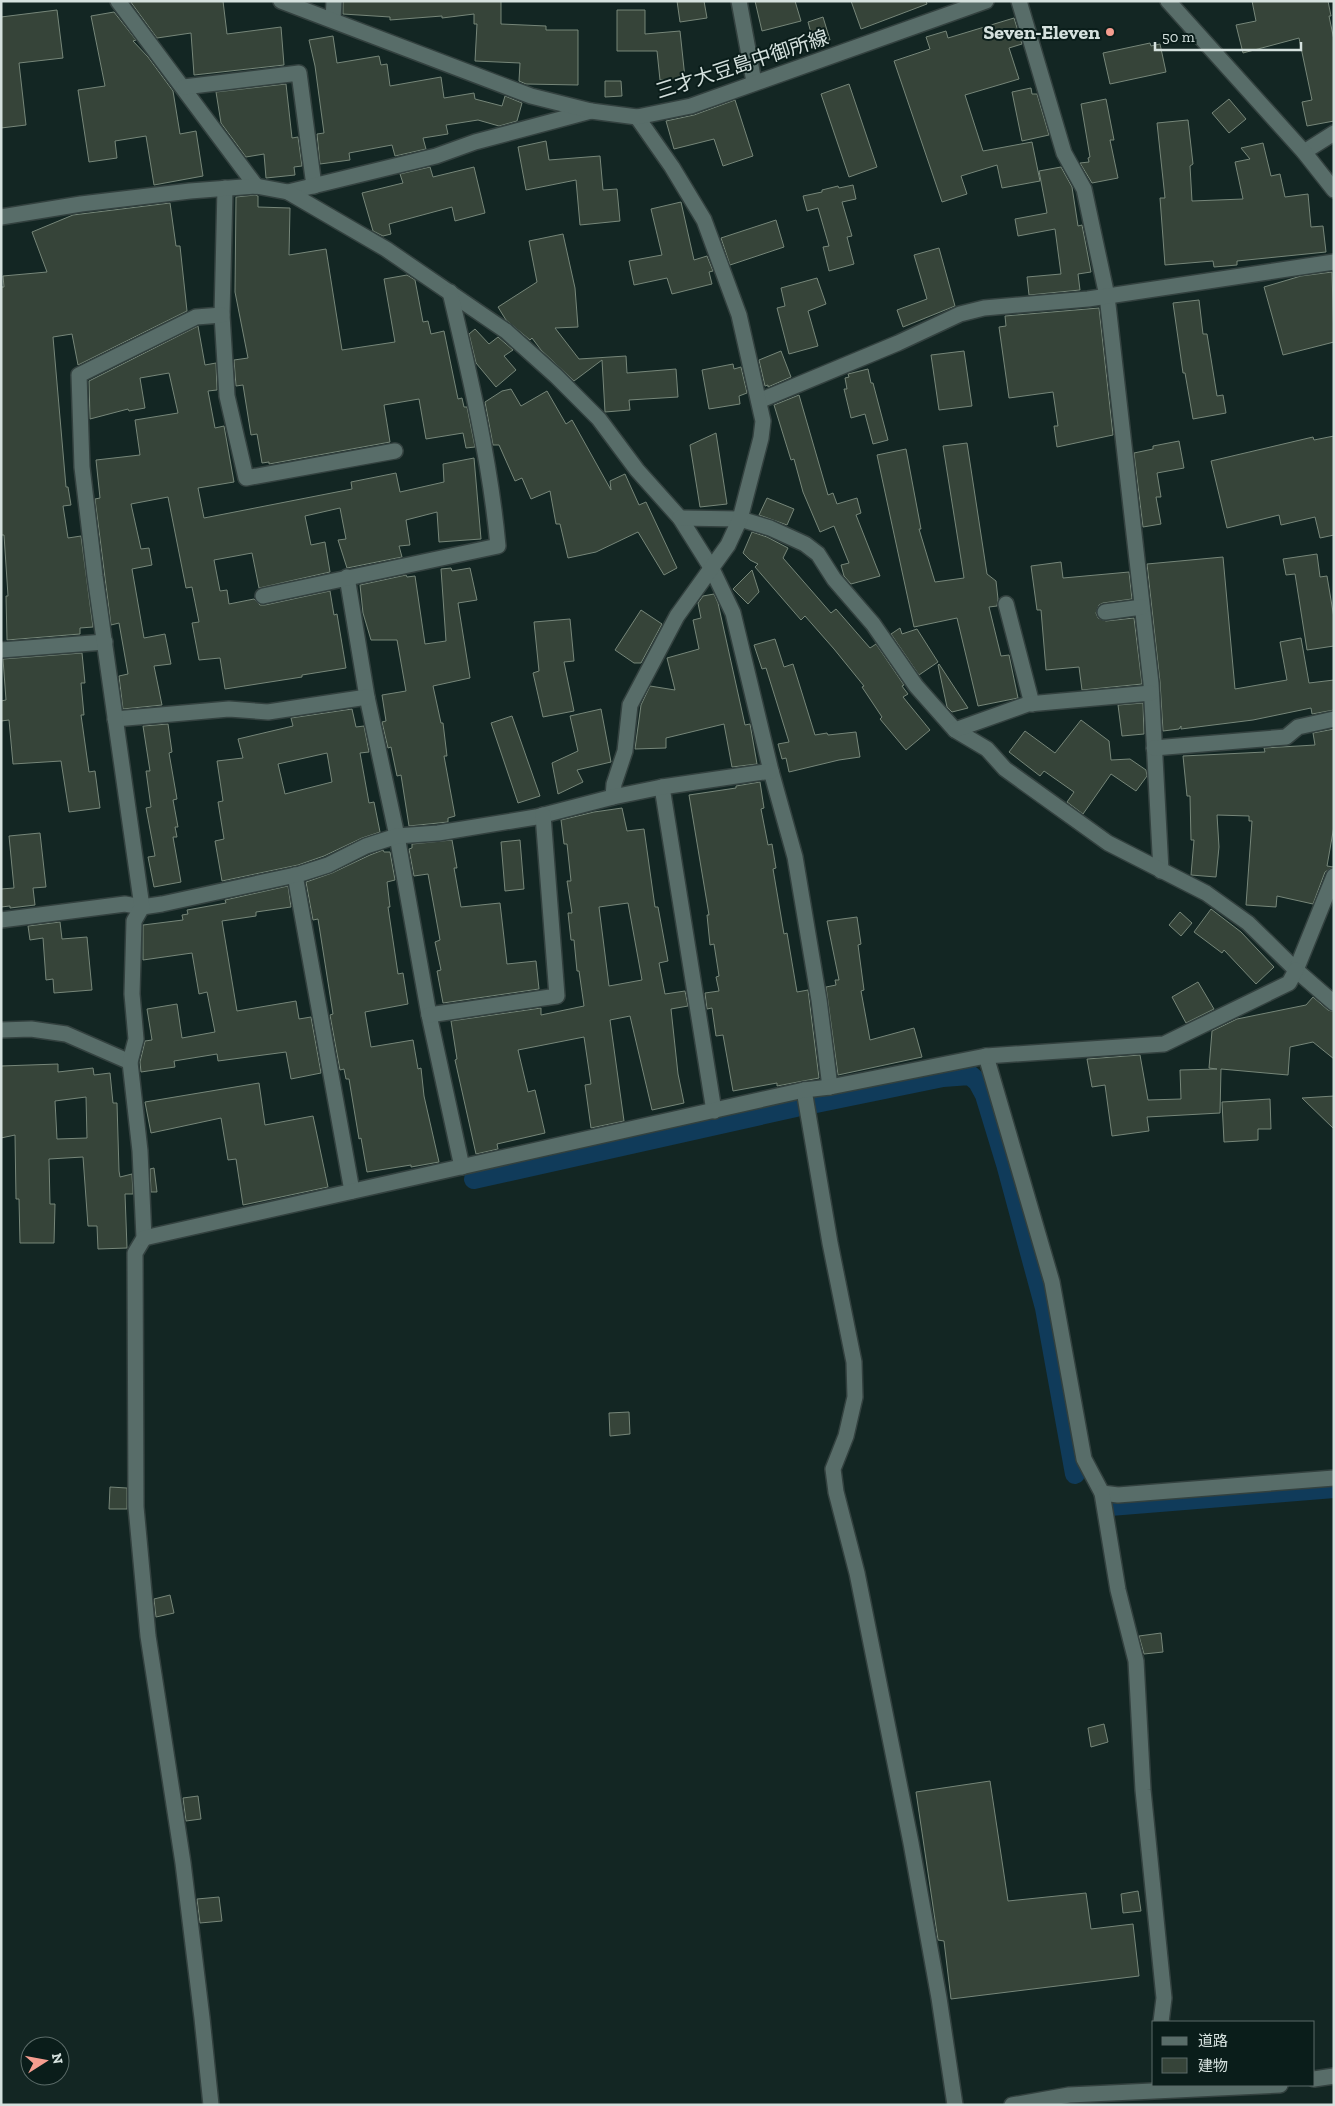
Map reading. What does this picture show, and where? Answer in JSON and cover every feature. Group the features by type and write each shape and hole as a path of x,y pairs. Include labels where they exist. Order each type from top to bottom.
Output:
{"street":[{"path":"118,1 256,186"},
{"name":"三才大豆島中御所線","path":"281,1 531,96 591,111 637,117 691,106 986,1"},
{"path":"333,20 334,1"},
{"path":"739,1 754,82"},
{"path":"1019,1 1064,153 1084,189 1107,296 1151,693 1161,870"},
{"path":"1168,1 1304,152 1334,190"},
{"path":"184,87 300,73 314,186"},
{"path":"288,192 436,156 475,142 591,111"},
{"path":"613,797 614,784 625,751 630,705 677,616 728,545 740,520 761,438 763,422 739,315 704,220 672,167 637,117"},
{"path":"1304,152 1334,133"},
{"path":"1,217 81,204 225,188 256,186 288,192 386,249 506,331 556,376 599,419 637,470 680,518 712,569 732,613 771,772 795,857 819,1000 830,1087"},
{"path":"225,188 222,315 227,396 246,478 395,451"},
{"path":"759,400 898,343 960,314 984,308 1107,296 1334,262"},
{"path":"263,596 498,546 494,503 485,447 450,292"},
{"path":"211,2105 182,1863 148,1636 136,1507 135,1253 144,1238 140,1151 130,1062 136,1039 132,994 134,921 142,907 95,576 82,467 79,375 196,317 222,315"},
{"path":"680,518 740,520 770,528 805,544 818,554 834,579 872,624 916,686 955,730 987,749 1005,769 1108,843 1206,892 1248,923 1296,970 1334,1003"},
{"path":"347,577 367,697 397,836 429,1015 462,1167"},
{"path":"1006,604 1032,704"},
{"path":"1105,612 1142,607"},
{"path":"1,650 105,642"},
{"path":"955,730 1032,704 1151,693"},
{"path":"115,719 229,709 268,712 367,697"},
{"path":"1154,748 1286,737 1298,726 1334,719"},
{"path":"1,920 125,904 142,907 162,904 295,875 328,865 366,846 397,836 438,833 543,815 662,787 771,772"},
{"path":"662,787 714,1111"},
{"path":"429,1015 557,996 543,815"},
{"path":"295,875 352,1191"},
{"path":"144,1238 804,1090 830,1087 986,1056 1164,1044 1289,983 1334,876"},
{"path":"1,1030 31,1029 66,1034 130,1062"},
{"path":"986,1056 1052,1282 1084,1459 1102,1493 1118,1590 1136,1661 1143,1790 1164,1998 1162,2021"},
{"path":"804,1090 830,1243 854,1362 855,1397 846,1436 833,1469 836,1492 857,1573 911,1843 939,1998 955,2105"},
{"path":"1102,1493 1118,1495 1334,1478"},
{"path":"1315,2080 1334,2076"},
{"path":"1012,2105 1069,2095 1153,2088 1238,2086"}],"building":[{"path":"130,1 223,1 227,34 281,27 284,65 194,75 191,33 157,38"},
{"path":"343,1 501,1 501,24 546,26 546,30 578,30 578,85 526,84 519,81 520,63 475,61 477,24 474,24 474,14 442,18 442,16 390,20 390,17 343,14"},
{"path":"677,1 704,1 707,18 680,22"},
{"path":"755,1 795,1 801,21 762,31"},
{"path":"851,1 926,1 927,4 861,29"},
{"path":"1252,1 1328,1 1334,40 1334,121 1307,126 1302,102 1312,100 1299,38 1243,53 1236,25 1256,21"},
{"path":"57,10 63,58 19,63 26,125 1,128 1,17"},
{"path":"617,10 645,10 645,34 680,31 685,78 660,80 657,51 617,51"},
{"path":"114,12 136,40 133,41 148,57 173,91 180,134 196,131 203,176 154,185 146,136 115,141 117,158 89,162 78,90 105,86 91,16"},
{"path":"823,17 830,40 814,44 808,22"},
{"path":"1014,18 1022,44 1009,48 1019,79 965,95 983,151 1032,142 1040,181 1002,188 997,165 961,176 967,194 942,202 894,61 930,49 926,37 946,31 948,38"},
{"path":"333,36 337,63 379,56 381,65 387,64 390,86 441,77 444,98 474,93 475,99 502,106 505,96 522,103 517,121 499,126 478,120 446,125 448,134 423,138 426,149 395,156 392,145 349,153 350,160 320,164 317,134 324,133 315,66 309,40"},
{"path":"1150,43 1151,46 1160,44 1166,72 1110,84 1103,53"},
{"path":"605,81 621,81 622,96 605,97"},
{"path":"286,84 292,138 298,137 302,166 294,167 295,175 266,178 264,154 246,157 221,123 216,92"},
{"path":"849,84 877,167 849,177 821,94"},
{"path":"1031,88 1032,94 1037,94 1049,135 1022,141 1012,92"},
{"path":"1106,99 1114,140 1110,140 1118,178 1092,183 1080,163 1089,162 1088,158 1090,157 1081,104"},
{"path":"1229,99 1246,119 1229,133 1212,113"},
{"path":"735,100 753,156 723,166 714,139 674,149 666,121 694,115"},
{"path":"1188,120 1193,164 1190,166 1192,201 1243,199 1235,162 1250,159 1241,148 1263,143 1271,176 1280,174 1285,197 1308,194 1311,227 1323,226 1326,252 1237,261 1237,265 1214,267 1213,261 1165,265 1160,198 1165,198 1157,123"},
{"path":"546,141 549,160 600,156 603,190 617,189 620,221 580,225 576,180 526,190 518,147"},
{"path":"430,167 433,177 474,167 485,213 455,221 452,207 389,224 391,234 383,236 373,231 362,193 403,183 400,174"},
{"path":"1061,167 1072,187 1078,226 1082,225 1091,272 1078,274 1080,290 1029,295 1027,277 1061,274 1055,229 1018,236 1015,219 1047,213 1039,171"},
{"path":"853,185 856,199 842,202 852,236 847,237 854,264 829,271 823,247 829,246 818,208 807,211 803,196 838,186 839,188"},
{"path":"258,196 258,207 290,208 289,255 326,249 342,350 395,342 384,279 407,275 415,280 423,322 428,321 431,334 444,331 458,399 462,398 464,407 467,407 475,447 466,448 463,433 426,439 419,399 384,405 390,442 269,464 269,462 262,463 257,434 251,435 243,385 236,386 234,360 248,358 235,292 236,197"},
{"path":"681,202 694,260 707,256 713,271 709,272 712,284 672,294 667,278 634,285 629,261 662,255 651,209"},
{"path":"170,203 176,246 180,246 187,311 78,365 72,334 53,337 66,487 68,487 71,505 63,506 68,538 81,536 93,627 80,628 80,634 7,640 6,596 8,596 4,535 1,535 1,287 4,287 3,276 47,272 32,232 73,215"},
{"path":"776,220 784,247 730,265 721,238"},
{"path":"563,234 575,288 578,327 555,328 579,359 626,356 627,373 676,369 678,397 629,400 630,410 605,412 602,360 574,381 541,350 532,338 530,340 506,320 498,307 537,282 529,241"},
{"path":"939,248 955,306 903,327 897,310 927,299 914,255"},
{"path":"1332,272 1334,342 1283,355 1264,287 1301,276"},
{"path":"817,278 826,304 808,311 818,346 789,354 777,308 785,306 781,288"},
{"path":"1199,300 1203,334 1207,334 1217,396 1223,395 1226,413 1193,419 1185,373 1183,373 1173,303"},
{"path":"1099,308 1113,435 1057,447 1054,426 1058,426 1053,392 1009,398 999,327 1006,326 1005,316"},
{"path":"198,326 205,365 216,363 217,390 208,391 215,428 224,426 234,482 198,488 204,518 352,489 351,482 396,473 400,492 444,482 443,464 474,458 481,539 439,542 437,512 406,520 410,545 399,546 402,557 347,568 338,540 346,539 340,508 305,516 311,545 325,542 330,572 259,588 252,553 214,560 220,591 227,590 229,604 254,599 260,605 265,605 330,591 334,615 337,614 346,668 225,689 220,658 199,660 192,623 199,622 192,587 186,588 168,497 131,504 141,549 149,548 152,565 132,569 144,638 165,634 171,664 154,666 162,705 123,709 119,676 128,674 119,623 111,625 95,499 100,498 96,460 140,455 135,420 178,413 169,373 140,378 145,408 129,411 128,409 90,419 89,381"},
{"path":"475,329 489,344 498,337 513,350 504,356 516,370 496,387 476,363 469,334"},
{"path":"781,351 791,377 768,387 768,385 765,386 759,360"},
{"path":"964,351 972,406 939,410 931,355"},
{"path":"733,364 734,369 741,367 747,393 739,396 740,404 709,409 702,370"},
{"path":"868,369 888,440 873,444 865,414 851,418 844,389 847,389 845,378 849,377 848,374"},
{"path":"511,389 521,406 547,391 566,424 572,420 611,490 610,481 625,474 639,505 646,502 677,568 664,575 638,532 596,552 568,558 560,524 556,524 550,491 531,499 522,478 515,481 499,445 493,445 485,402 502,391"},
{"path":"799,395 828,495 833,493 837,504 857,498 861,513 856,515 880,576 851,584 844,576 841,565 849,563 834,526 820,532 803,492 794,459 791,460 774,405"},
{"path":"716,433 727,504 700,507 690,445"},
{"path":"1334,436 1334,535 1320,538 1315,517 1281,525 1279,515 1227,528 1211,461 1313,437 1314,440"},
{"path":"1179,441 1184,468 1157,473 1161,497 1156,497 1161,524 1143,527 1134,453 1153,449 1153,446"},
{"path":"967,443 987,574 996,581 997,606 989,607 1001,656 1009,655 1018,698 978,706 957,618 914,627 877,455 906,449 921,529 919,529 935,582 964,578 943,446"},
{"path":"767,498 794,509 787,525 759,515"},
{"path":"752,532 767,537 788,548 783,558 831,613 836,609 870,648 876,644 904,685 902,686 908,694 903,697 930,730 906,750 880,719 882,717 862,687 864,686 834,649 805,616 801,620 755,567 758,564 750,560 743,553"},
{"path":"1317,554 1320,577 1327,576 1334,618 1334,646 1307,650 1295,574 1286,575 1283,559"},
{"path":"1223,557 1235,689 1287,680 1280,642 1301,638 1309,683 1334,680 1334,710 1312,714 1311,708 1253,720 1181,729 1181,726 1179,729 1163,731 1160,682 1147,564"},
{"path":"1061,562 1063,578 1129,572 1132,599 1103,603 1099,605 1096,613 1098,618 1106,621 1134,618 1142,684 1082,690 1079,667 1046,670 1041,610 1037,610 1031,566"},
{"path":"451,568 452,571 470,568 477,600 458,603 470,678 433,686 441,723 443,723 447,756 444,756 455,816 448,818 448,822 409,826 401,775 397,776 391,747 388,748 382,722 386,721 382,695 406,691 397,640 371,640 363,613 360,585 406,575 407,577 415,576 425,644 446,641 441,569"},
{"path":"752,570 759,592 748,604 733,589"},
{"path":"714,594 718,603 745,725 750,724 757,764 732,767 724,724 666,738 666,748 635,749 641,705 650,686 675,690 667,658 699,649 693,620 701,618 698,603 703,596"},
{"path":"641,610 662,624 641,663 634,663 615,650"},
{"path":"570,619 574,661 564,662 574,711 543,717 533,673 539,671 534,622"},
{"path":"900,628 902,634 917,629 938,662 919,675 891,634"},
{"path":"775,639 784,667 793,664 815,735 856,732 860,757 789,772 786,758 782,759 778,744 789,742 766,668 762,669 754,645"},
{"path":"82,653 85,683 81,683 84,715 81,715 89,772 95,771 100,808 69,812 61,761 13,764 9,720 1,721 1,701 6,700 3,659"},
{"path":"939,664 968,708 952,712 947,707"},
{"path":"1143,703 1144,734 1122,736 1118,705"},
{"path":"352,709 356,727 364,726 369,752 360,753 369,803 374,802 380,832 298,865 222,881 215,841 224,839 218,802 223,801 217,761 243,758 238,739 293,726 291,718","holes":["327,753 332,782 285,794 278,764"]},
{"path":"601,709 611,762 577,770 583,782 558,794 552,763 578,751 570,716"},
{"path":"512,716 540,796 518,803 491,723"},
{"path":"1081,720 1109,741 1111,760 1130,759 1146,770 1147,776 1136,791 1111,774 1083,814 1067,802 1074,792 1044,771 1040,776 1009,752 1025,731 1055,753"},
{"path":"168,724 172,752 169,753 177,799 173,800 178,827 175,827 177,837 173,837 181,882 154,887 148,857 155,856 146,808 151,807 146,771 150,771 143,726"},
{"path":"1334,729 1334,826 1327,866 1333,867 1325,872 1313,904 1277,896 1276,907 1246,905 1252,821 1249,821 1249,816 1217,815 1219,847 1216,877 1191,875 1194,840 1191,840 1190,796 1187,796 1183,756 1265,752 1264,748 1315,745 1313,733"},
{"path":"760,782 764,808 761,809 768,845 772,844 776,868 773,869 784,934 787,933 797,992 808,990 819,1078 777,1086 777,1083 733,1091 723,1035 716,1036 712,1008 707,1009 705,993 719,991 716,977 719,976 714,944 710,945 707,915 709,915 689,795 736,788 736,786"},
{"path":"622,808 627,831 644,829 655,907 658,907 668,961 659,963 665,994 685,991 688,1006 671,1009 678,1074 684,1103 652,1110 630,1016 610,1020 624,1121 591,1128 585,1085 591,1084 584,1037 518,1050 528,1092 535,1090 545,1133 497,1144 498,1149 476,1154 455,1060 457,1059 451,1021 541,1008 541,1015 584,1006 579,971 577,971 574,940 571,940 568,913 572,913 567,881 571,881 567,844 564,844 561,820","holes":["628,903 642,980 609,986 599,907"]},
{"path":"40,833 46,887 33,888 35,905 10,908 10,906 1,907 1,889 14,888 9,836"},
{"path":"452,840 457,868 454,868 461,907 500,903 507,964 536,961 539,989 443,1003 437,971 441,970 435,942 440,940 428,874 414,876 409,849 412,848 412,844"},
{"path":"520,840 524,889 505,891 501,842"},
{"path":"383,850 384,852 390,852 395,880 387,882 390,907 388,907 398,974 403,973 408,1004 365,1012 371,1047 413,1040 418,1069 421,1068 424,1096 439,1162 367,1172 361,1138 359,1139 349,1079 346,1079 344,1069 340,1070 330,1015 333,1014 318,919 313,920 306,882 332,873"},
{"path":"288,886 291,907 256,912 256,916 222,921 237,1011 296,1001 299,1019 311,1017 321,1073 291,1079 286,1052 218,1061 217,1054 174,1061 175,1067 141,1072 140,1062 145,1041 152,1040 147,1009 177,1004 182,1038 215,1032 207,992 199,994 192,953 143,960 143,925 183,920 182,915 188,914 187,910 226,903 225,900"},
{"path":"1211,909 1241,932 1274,967 1256,984 1224,950 1222,953 1194,932"},
{"path":"1180,912 1192,923 1181,936 1169,925"},
{"path":"857,917 861,944 858,945 864,990 861,991 870,1040 914,1028 922,1057 838,1075 826,987 836,985 835,980 839,980 827,921"},
{"path":"60,922 62,939 87,937 92,990 54,993 53,979 46,980 43,938 30,940 28,926"},
{"path":"1198,982 1214,1009 1186,1023 1172,997"},
{"path":"1313,997 1328,1010 1334,1012 1334,1059 1313,1042 1290,1047 1288,1075 1221,1069 1220,1113 1147,1117 1149,1131 1112,1136 1105,1085 1092,1087 1087,1059 1140,1055 1148,1100 1181,1099 1180,1070 1217,1069 1209,1068 1212,1031 1237,1019 1306,1005"},
{"path":"58,1064 58,1072 93,1068 94,1075 110,1073 113,1103 117,1103 120,1177 132,1174 133,1194 125,1194 127,1248 98,1249 97,1226 88,1226 83,1157 49,1159 50,1204 55,1204 54,1243 20,1243 19,1199 16,1199 15,1135 1,1138 1,1066","holes":["86,1097 87,1138 57,1139 55,1101"]},
{"path":"259,1083 265,1125 313,1116 328,1187 243,1205 236,1159 228,1160 221,1118 151,1133 145,1102"},
{"path":"1334,1096 1334,1129 1302,1098"},
{"path":"1270,1099 1271,1129 1258,1129 1258,1140 1224,1142 1222,1102"},
{"path":"154,1168 157,1192 151,1192 150,1169"},
{"path":"629,1412 630,1434 610,1436 609,1413"},
{"path":"110,1487 127,1488 127,1509 109,1509"},
{"path":"170,1595 174,1613 156,1617 154,1599"},
{"path":"1161,1633 1163,1652 1144,1654 1139,1636"},
{"path":"1104,1724 1108,1742 1091,1747 1088,1728"},
{"path":"990,1781 1008,1901 1086,1893 1091,1929 1133,1924 1139,1976 951,1999 944,1941 938,1940 916,1792"},
{"path":"198,1796 201,1819 186,1821 183,1798"},
{"path":"1138,1891 1141,1911 1123,1913 1121,1894"},
{"path":"219,1897 222,1921 200,1923 197,1899"}],"waterway":[{"path":"816,1103 943,1077 970,1075 978,1082 985,1095 1006,1164 1045,1308 1075,1474"},
{"path":"474,1179 796,1107"},
{"path":"1110,1506 1334,1488"}],"place":[{"name":"Seven-Eleven","path":"1110,32"}]}
